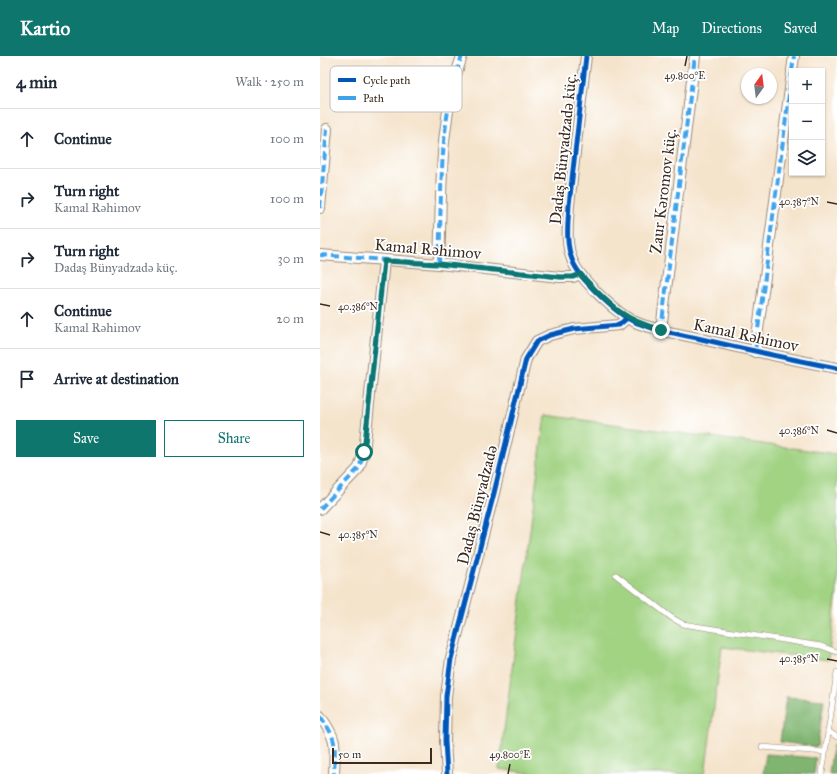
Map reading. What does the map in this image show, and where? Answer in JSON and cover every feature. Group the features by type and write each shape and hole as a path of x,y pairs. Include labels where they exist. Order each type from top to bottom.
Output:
{"street":[{"path":"459,66 462,56"},
{"name":"Dadaş Bünyadzadə küç.","path":"586,56 569,205 568,244 573,262 580,274 609,304 627,318"},
{"name":"Zaur Kəromov küç.","path":"661,330 695,56"},
{"path":"792,68 794,56"},
{"path":"755,352 789,95"},
{"path":"438,264 446,112"},
{"path":"320,208 327,130"},
{"name":"Kamal Rəhimov","path":"320,255 438,264 560,277 573,277 580,274"},
{"path":"320,509 359,468 364,452 384,261"},
{"name":"Kamal Rəhimov","path":"627,318 661,330 755,352 837,368"},
{"name":"Dadaş Bünyadzadə","path":"447,774 445,741 446,696 451,659 494,493 526,359 537,341 550,335 574,329 619,325 627,318"},
{"path":"320,716 332,734 335,745 334,774"}],"lane":[{"path":"616,575 672,618 683,624 821,646 837,652"},
{"path":"822,774 837,672"},
{"path":"828,731 837,737"},
{"path":"762,747 825,752"}],"green space":[{"path":"545,415 837,454 837,593 828,660 722,647 705,774 536,774 499,769"},
{"path":"786,697 824,700 817,747 780,742"},
{"path":"833,744 837,748 837,774 829,774"},
{"path":"766,754 816,758 814,774 763,774"}],"marked path":[{"path":"459,66 462,56"},
{"path":"661,330 695,56"},
{"path":"792,68 794,56"},
{"path":"755,352 789,96"},
{"path":"439,264 441,185 448,112"},
{"path":"320,208 327,129"},
{"path":"320,255 439,264 560,277 573,277 580,274"},
{"path":"320,509 359,468 364,452 384,261"},
{"path":"320,716 333,737 335,749 334,774"}],"cycle path":[{"path":"586,56 569,205 568,227 570,255 583,277 599,295 617,311 633,321 648,327 837,368"},
{"path":"447,774 445,741 446,696 451,659 494,493 526,359 537,341 550,335 574,329 619,325 627,318"}],"route":[{"path":"364,452 384,261 438,264 560,277 573,277 580,274 609,304 627,318 645,326 661,330"}]}
